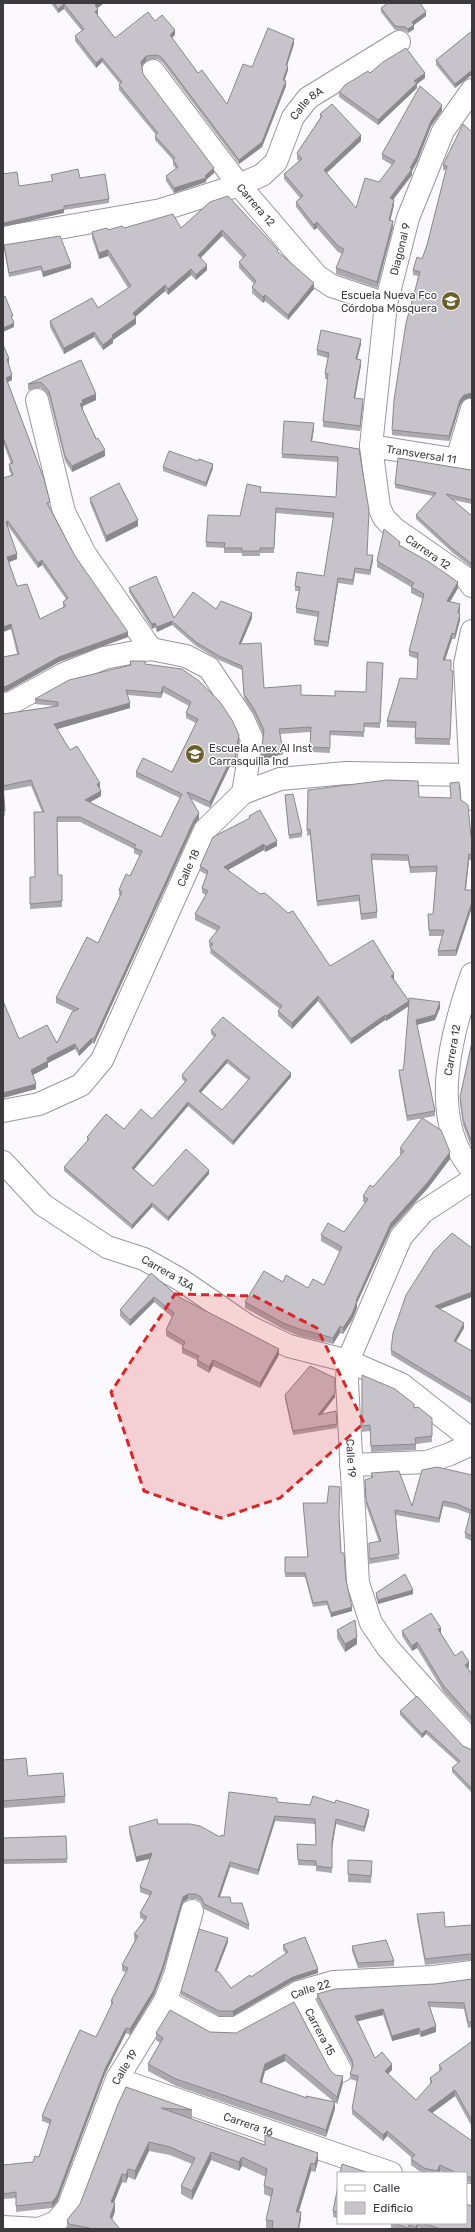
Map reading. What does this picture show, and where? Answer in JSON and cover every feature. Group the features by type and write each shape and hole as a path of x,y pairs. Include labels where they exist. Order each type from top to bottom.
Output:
{"street":[{"name":"Calle 8A","path":"7,237 161,210 239,185 262,174 276,162 293,117 308,98 399,42"},
{"name":"Carrera 12","path":"153,71 239,185 317,276 332,286 386,304"},
{"name":"Diagonal 9","path":"384,518 379,507 371,446 386,304 408,218 442,131 472,90"},
{"path":"37,400 64,512 85,554 151,649"},
{"path":"464,461 472,409"},
{"name":"Transversal 11","path":"371,446 464,461"},
{"name":"Carrera 12","path":"384,518 394,530 467,578 472,586"},
{"path":"472,631 465,664 472,775 472,800"},
{"path":"3,704 11,703 64,674 104,658 151,649 186,656 209,668 243,719 252,739 243,793"},
{"name":"Calle 18","path":"3,1111 39,1104 81,1085 102,1060 205,830 243,793 280,779 346,773 472,775"},
{"name":"Carrera 12","path":"472,974 460,1007 446,1070 450,1127 466,1163 472,1170"},
{"name":"Carrera 13A","path":"3,1162 43,1205 107,1247 144,1259 181,1280 248,1326 289,1346 348,1361 402,1384 472,1440"},
{"name":"Calle 19","path":"472,1180 423,1212 401,1237 348,1361 347,1382 358,1583 371,1623 388,1648 472,1742"},
{"path":"351,1465 426,1462 450,1454 472,1444"},
{"name":"Calle 19","path":"58,2226 68,2208 117,2079 165,2001 175,1975 192,1911"},
{"name":"Calle 22","path":"165,2001 216,2028 236,2028 299,1992 333,1982 434,1977 472,1972"},
{"name":"Carrera 15","path":"299,1992 341,2071"},
{"name":"Carrera 16","path":"117,2079 385,2171"},
{"path":"3,2227 40,2229 58,2226"}],"highlighted area":[{"path":"175,1294 254,1296 317,1328 364,1423 280,1498 221,1518 144,1491 111,1392"}],"building":[{"path":"54,3 98,3 95,5 98,9 95,12 115,38 148,12 155,21 162,15 175,30 170,35 198,73 202,70 227,104 243,64 252,67 268,28 294,39 286,65 288,66 283,80 286,81 262,142 239,160 163,59 158,55 146,56 141,62 143,74 214,168 205,176 206,178 174,188 166,176 178,167 173,160 175,158 155,136 158,133 119,85 122,82 102,58 96,63 75,36 84,29 64,4 58,9"},
{"path":"388,3 420,3 426,12 412,22 414,25 408,29 405,27 395,26 381,8"},
{"path":"472,31 472,70 455,84 436,60"},
{"path":"406,48 425,73 414,81 417,83 378,120 339,92 345,85 368,71 370,73 383,62"},
{"path":"420,86 442,105 431,121 417,156 410,168 412,169 390,198 394,200 389,220 393,221 377,282 336,268 344,249 338,246 317,222 314,225 296,202 303,196 284,174 302,159 297,153 322,116 320,114 332,104 361,135 324,170 356,208 365,178 379,182 395,161 382,154"},
{"path":"463,124 472,132 472,393 464,395 460,400 449,436 392,430 394,400 406,323 420,272 413,270 417,257 422,259 427,245 447,166 443,165"},
{"path":"78,169 80,178 105,174 109,199 64,206 64,209 3,223 3,174 17,172 19,186 53,181 51,175"},
{"path":"228,196 278,250 277,251 314,283 288,315 265,295 263,297 252,287 256,281 239,262 246,255 222,230 198,255 207,265 196,275 191,269 168,289 165,285 133,313 136,318 112,335 113,337 103,345 94,332 64,348 50,321 92,298 98,308 131,286 108,250 99,253 92,232 122,226 124,228 173,214 181,228 210,202"},
{"path":"60,236 71,264 43,272 41,266 9,273 4,245"},
{"path":"5,296 13,316 11,316 14,323 3,328 3,297"},
{"path":"321,330 361,339 356,359 361,360 354,398 363,399 360,426 323,421 328,374 325,373 329,353 317,350"},
{"path":"3,345 9,358 7,359 12,375 6,378 44,479 50,502 47,503 75,556 128,632 59,657 3,687 3,657 19,654 11,624 3,627 3,478 13,475 9,464 13,463 3,437","holes":["8,521 38,563 42,560 68,598 63,602 66,606 40,619 27,584 17,586 7,557 17,554 6,522"]},
{"path":"81,360 96,394 82,400 83,403 80,404 96,439 98,438 105,450 72,466 65,456 49,391 41,382 28,384"},
{"path":"284,421 314,423 311,441 359,449 369,510 367,555 373,555 370,570 355,568 353,580 338,578 328,642 314,640 319,612 296,608 300,587 295,586 297,572 324,576 334,513 276,508 274,548 260,548 260,551 242,551 242,548 224,548 225,543 206,542 208,515 240,516 247,484 261,487 260,492 336,497 338,457 282,454"},
{"path":"169,451 198,461 199,459 213,464 206,483 163,467"},
{"path":"398,458 472,470 472,500 446,494 472,516 472,564 453,549 416,515 436,493 395,484"},
{"path":"119,483 138,520 106,536 90,498"},
{"path":"384,529 400,542 399,545 429,562 458,582 447,601 460,604 458,613 460,614 455,634 452,633 443,660 451,660 451,671 453,671 450,739 415,738 416,722 387,721 400,678 417,679 418,653 409,651 424,594 411,587 414,583 377,561"},
{"path":"156,576 174,618 193,592 216,609 221,601 252,613 239,644 261,643 264,688 301,685 301,695 335,696 335,691 366,692 367,662 383,663 380,723 364,723 364,732 330,731 330,748 310,747 311,727 279,729 283,750 261,755 264,730 254,709 244,694 242,666 219,656 196,642 172,621 157,627 155,623 152,624 129,588"},
{"path":"130,661 145,661 145,664 182,669 199,681 220,702 232,720 239,735 234,763 230,761 210,802 187,792 199,813 194,820 94,1039 92,1038 79,1051 75,1044 47,1058 48,1061 31,1070 36,1084 3,1093 3,1001 19,1039 47,1025 57,1043 72,1012 79,1009 56,998 87,937 98,943 122,892 119,890 126,874 130,876 142,851 134,848 136,845 80,817 57,817 58,875 62,875 62,901 30,904 30,877 35,877 34,812 44,812 31,780 3,786 3,714 58,706 58,702 35,699 69,680 131,665","holes":["163,686 191,702 186,713 198,719 172,772 143,758 136,772 182,794 161,837 85,800 101,791 97,784 100,783 77,746 70,750 54,724 130,703 126,690 161,693"]},
{"path":"387,780 418,781 419,797 451,798 450,783 459,782 461,800 468,805 472,837 472,855 469,854 465,890 472,890 472,902 456,950 438,951 444,930 429,930 428,914 433,914 437,866 410,867 408,855 371,854 377,912 361,914 359,895 317,901 310,829 307,830 308,790"},
{"path":"3,786 5,811 3,811"},
{"path":"293,794 302,833 289,835 285,795"},
{"path":"260,810 277,841 265,847 264,844 224,867 260,894 265,893 288,913 293,911 330,966 373,940 394,974 391,976 409,1001 386,1016 385,1015 351,1039 318,996 292,1023 278,1011 282,1006 210,948 213,944 209,941 220,927 195,914 208,891 202,888 208,871 200,866 213,837 250,818 249,816"},
{"path":"409,998 440,1002 435,1015 416,1020 435,1111 407,1116 399,1070 403,1070 404,1064"},
{"path":"223,1017 291,1073 233,1141 188,1102 132,1168 153,1186 186,1149 209,1170 168,1217 152,1203 132,1225 64,1167 89,1139 87,1137 106,1114 124,1129 141,1109 152,1119 187,1080 182,1075 216,1035 211,1030","holes":["227,1059 250,1078 222,1110 199,1091"]},
{"path":"472,1042 472,1141 463,1119 460,1097"},
{"path":"422,1118 441,1130 450,1152 428,1182 391,1223 356,1301 352,1314 343,1328 340,1326 333,1338 299,1329 283,1323 245,1302 264,1271 283,1282 286,1275 308,1288 313,1279 324,1285 342,1247 321,1235 328,1223 344,1232 368,1199 363,1196 370,1185 373,1187 404,1151 400,1148"},
{"path":"452,1233 472,1248 472,1292 435,1306 464,1323 454,1341 472,1351 472,1399 391,1350 393,1333 406,1295 434,1251"},
{"path":"151,1273 179,1297 279,1349 260,1383 213,1360 209,1367 197,1360 199,1356 182,1348 185,1342 166,1330 174,1313 154,1297 130,1320 120,1310"},
{"path":"310,1366 335,1378 335,1393 318,1415 336,1411 337,1424 293,1431 285,1395"},
{"path":"362,1375 395,1389 414,1404 414,1408 418,1407 432,1418 432,1436 415,1438 416,1444 371,1446 370,1425 362,1426"},
{"path":"437,1467 472,1475 472,1536 465,1533 471,1510 457,1504 443,1501 439,1518 395,1510 399,1554 369,1559 369,1543 381,1541 366,1500 365,1480 373,1477 371,1473 399,1471 412,1506 422,1470"},
{"path":"329,1486 340,1487 339,1515 341,1553 344,1553 346,1580 352,1607 331,1613 327,1601 313,1603 305,1573 285,1573 285,1557 308,1557 303,1503 327,1503"},
{"path":"405,1574 413,1590 378,1600 376,1593"},
{"path":"431,1613 441,1628 438,1629 455,1656 462,1651 469,1662 465,1665 472,1674 472,1718 443,1685 417,1642 412,1646 402,1631"},
{"path":"355,1620 357,1637 345,1644 337,1630"},
{"path":"417,1696 463,1746 472,1750 472,1789 452,1768 460,1761 426,1730 422,1734 400,1711"},
{"path":"26,1758 28,1776 63,1773 65,1796 3,1801 3,1760"},
{"path":"229,1792 277,1798 277,1802 310,1805 313,1796 335,1803 336,1800 369,1810 364,1827 336,1819 332,1843 332,1868 316,1866 316,1861 298,1860 297,1844 316,1845 315,1819 275,1816 258,1870 230,1862 218,1897 230,1897 231,1903 242,1903 249,1925 204,1904 201,1897 196,1894 188,1894 183,1897 163,1966 154,1990 130,2029 126,2028 105,2069 57,2196 52,2202 16,2206 16,2192 3,2194 3,2165 33,2162 35,2156 39,2157 51,2120 42,2116 72,2047 80,2030 96,2037 113,2002 111,2001 128,1968 122,1965 138,1936 134,1934 147,1917 140,1913 152,1892 140,1887 152,1853 136,1857 129,1827 157,1819 158,1824 190,1824 200,1826 220,1837 221,1835 224,1836"},
{"path":"66,1836 67,1859 3,1860 3,1838"},
{"path":"348,1860 372,1861 371,1876 348,1874"},
{"path":"444,1912 445,1927 472,1925 472,1954 425,1959 417,1914"},
{"path":"199,1929 228,1938 215,1971 219,1972 231,1988 250,1975 251,1977 288,1952 283,1945 305,1937 318,1969 293,1977 233,2011 219,2011 181,1991"},
{"path":"386,1940 394,1961 358,1963 352,1946"},
{"path":"472,1979 472,2022 468,2022 464,2003 428,2002 436,2026 421,2032 419,2028 392,2036 383,2009 355,2016 375,2058 382,2052 392,2064 385,2071 416,2100 432,2082 430,2078 442,2069 439,2065 471,2042 472,2043 472,2121 455,2090 428,2110 472,2141 472,2177 467,2177 467,2172 455,2172 440,2165 437,2171 424,2168 411,2159 415,2155 387,2131 383,2135 352,2109 358,2076 350,2074 353,2066 352,2060 317,1994 335,1989 435,1984"},
{"path":"294,2002 330,2070 335,2075 343,2076 337,2097 285,2054 265,2064 260,2082 307,2098 306,2096 335,2102 326,2130 176,2079 148,2064 163,2038 156,2033 170,2010 210,2032 236,2033"},
{"path":"126,2087 192,2110 161,2108 265,2145 265,2135 318,2153 315,2164 311,2163 296,2212 301,2212 298,2229 272,2229 273,2221 266,2220 273,2189 264,2186 267,2169 242,2157 239,2162 211,2152 192,2191 181,2186 195,2158 170,2147 149,2142 135,2171 128,2169 126,2175 122,2174 111,2202 115,2203 110,2217 120,2229 94,2229 69,2224 67,2220 80,2204 118,2104"},
{"path":"342,2164 366,2172 340,2172"},
{"path":"337,2191 337,2212 333,2211"},
{"path":"467,2204 472,2206 472,2229 441,2229 425,2224 467,2224"},
{"path":"396,2224 418,2224 416,2227 409,2225 408,2228"}],"place":[{"name":"Escuela Nueva Fco Córdoba Mosquera","path":"451,301"},
{"name":"Escuela Anex Al Inst Carrasquilla Ind","path":"195,754"}]}
